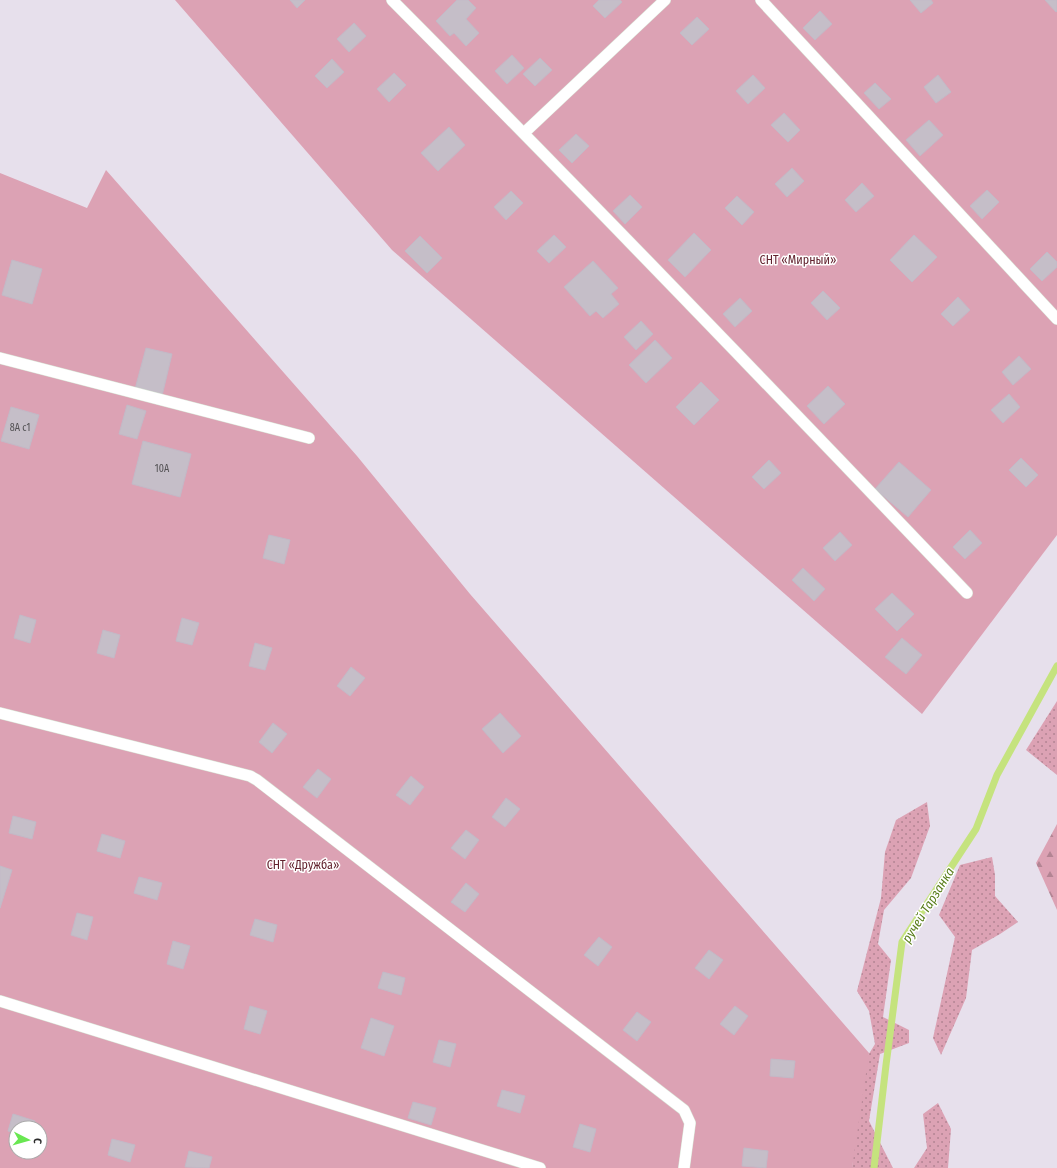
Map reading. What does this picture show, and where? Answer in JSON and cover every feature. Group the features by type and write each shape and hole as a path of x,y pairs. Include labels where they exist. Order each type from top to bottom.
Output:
{"lane":[{"path":"392,0 524,133 967,593"},
{"path":"524,133 665,0"},
{"path":"761,0 1057,319"},
{"path":"0,358 309,438"},
{"path":"0,713 250,776 257,780 684,1110 690,1123 684,1168"},
{"path":"0,1001 540,1168"}],"green space":[{"name":"СНТ «Мирный»","path":"175,0 1057,0 1057,535 922,714 392,250"},
{"name":"СНТ «Дружба»","path":"106,170 357,456 470,594 869,1053 852,1168 0,1168 0,173 87,208"},
{"path":"1057,701 1057,775 1026,750"},
{"path":"927,802 930,826 911,878 884,910 878,944 891,960 883,1017 909,1030 909,1043 880,1054 869,1121 893,1168 852,1168 859,1070 875,1044 869,1011 857,991 881,898 885,852 896,820"},
{"path":"1057,824 1057,910 1036,863"},
{"path":"992,857 995,875 995,896 1018,922 972,950 966,998 941,1055 933,1038 955,937 939,915 960,865"},
{"path":"938,1103 951,1129 948,1168 914,1168 927,1148 923,1114"}],"building":[{"path":"290,0 305,0 297,8"},
{"path":"457,0 468,0 476,8 466,19 479,33 466,46 454,33 450,36 436,21"},
{"path":"599,0 620,0 622,2 605,18 593,6"},
{"path":"910,0 931,0 933,3 921,13"},
{"path":"1045,0 1057,0 1056,12"},
{"path":"820,11 832,24 815,40 803,28"},
{"path":"697,17 709,29 692,45 680,33"},
{"path":"354,23 366,36 349,52 337,39"},
{"path":"512,55 524,68 507,84 495,71"},
{"path":"540,58 552,70 535,86 523,74"},
{"path":"332,59 344,72 327,88 315,76"},
{"path":"394,73 406,85 389,102 377,89"},
{"path":"753,75 765,88 748,104 736,91"},
{"path":"938,75 951,92 936,103 924,87"},
{"path":"875,83 891,99 879,109 864,93"},
{"path":"784,113 800,130 788,142 771,125"},
{"path":"929,120 943,135 920,156 906,140"},
{"path":"449,127 465,145 438,171 421,153"},
{"path":"576,134 589,146 572,163 559,150"},
{"path":"792,168 804,181 787,197 775,184"},
{"path":"862,183 874,196 856,212 845,200"},
{"path":"987,190 999,202 982,219 970,206"},
{"path":"511,191 523,203 506,220 494,207"},
{"path":"630,195 642,207 625,224 613,211"},
{"path":"737,196 754,212 742,225 725,208"},
{"path":"694,233 711,250 685,277 668,260"},
{"path":"554,235 566,247 549,263 537,251"},
{"path":"914,235 937,257 912,282 890,260"},
{"path":"420,236 442,258 427,273 405,251"},
{"path":"1047,252 1057,262 1057,267 1042,281 1030,269"},
{"path":"12,260 42,269 32,304 2,295"},
{"path":"593,261 618,288 611,294 619,304 603,318 596,311 590,316 564,287"},
{"path":"823,291 840,308 827,320 811,303"},
{"path":"958,297 970,310 953,326 941,314"},
{"path":"740,298 752,311 735,327 723,314"},
{"path":"641,321 653,334 636,350 624,337"},
{"path":"655,340 672,358 646,383 629,365"},
{"path":"146,348 172,354 162,396 135,389"},
{"path":"1019,356 1031,369 1013,385 1002,372"},
{"path":"701,382 719,400 694,425 676,407"},
{"path":"828,386 845,404 824,424 807,406"},
{"path":"1009,394 1020,407 1003,423 991,410"},
{"path":"127,405 146,411 137,439 119,434"},
{"path":"11,407 39,415 29,449 1,441"},
{"path":"143,441 191,454 180,497 132,484"},
{"path":"1021,458 1038,475 1026,487 1009,470"},
{"path":"769,460 781,473 764,489 752,477"},
{"path":"899,462 931,490 908,517 875,489"},
{"path":"970,530 982,543 965,559 953,547"},
{"path":"840,532 852,545 835,561 823,548"},
{"path":"269,535 290,540 284,564 263,558"},
{"path":"803,568 825,589 814,601 792,580"},
{"path":"892,593 914,614 897,631 875,609"},
{"path":"20,615 36,620 30,643 14,638"},
{"path":"182,618 199,623 192,645 176,641"},
{"path":"103,630 120,635 114,658 97,653"},
{"path":"902,638 922,655 906,674 885,657"},
{"path":"255,643 272,648 265,670 249,666"},
{"path":"351,667 365,678 350,696 337,686"},
{"path":"500,713 521,736 503,753 482,729"},
{"path":"273,723 287,734 272,753 259,742"},
{"path":"318,769 331,779 317,798 303,787"},
{"path":"411,776 424,787 410,805 396,795"},
{"path":"506,798 520,809 505,827 492,817"},
{"path":"13,816 36,822 32,839 9,833"},
{"path":"466,830 479,840 465,859 451,848"},
{"path":"102,834 125,841 120,858 97,851"},
{"path":"0,866 12,870 0,908"},
{"path":"139,877 162,883 157,900 134,893"},
{"path":"466,883 479,894 465,912 451,902"},
{"path":"77,913 93,917 87,940 71,935"},
{"path":"255,919 277,925 273,942 250,935"},
{"path":"599,937 612,947 598,966 584,955"},
{"path":"173,941 190,946 183,969 167,964"},
{"path":"709,950 723,960 709,979 695,968"},
{"path":"383,972 405,978 401,995 378,988"},
{"path":"250,1006 267,1011 260,1034 244,1029"},
{"path":"735,1006 748,1016 734,1035 720,1024"},
{"path":"637,1012 651,1022 637,1041 623,1030"},
{"path":"371,1018 394,1026 384,1056 361,1048"},
{"path":"439,1040 456,1044 450,1067 433,1062"},
{"path":"771,1059 795,1061 793,1078 770,1076"},
{"path":"502,1090 525,1096 520,1113 497,1106"},
{"path":"413,1102 436,1108 431,1125 408,1118"},
{"path":"13,1114 32,1120 11,1120"},
{"path":"580,1124 596,1129 590,1152 573,1147"},
{"path":"112,1139 135,1145 130,1162 108,1155"},
{"path":"744,1148 768,1151 766,1168 742,1166"},
{"path":"189,1151 212,1157 209,1168 185,1167"}],"waterway":[{"name":"ручей Тарзанка","path":"874,1168 902,942 976,829 997,775 1057,666"}]}
